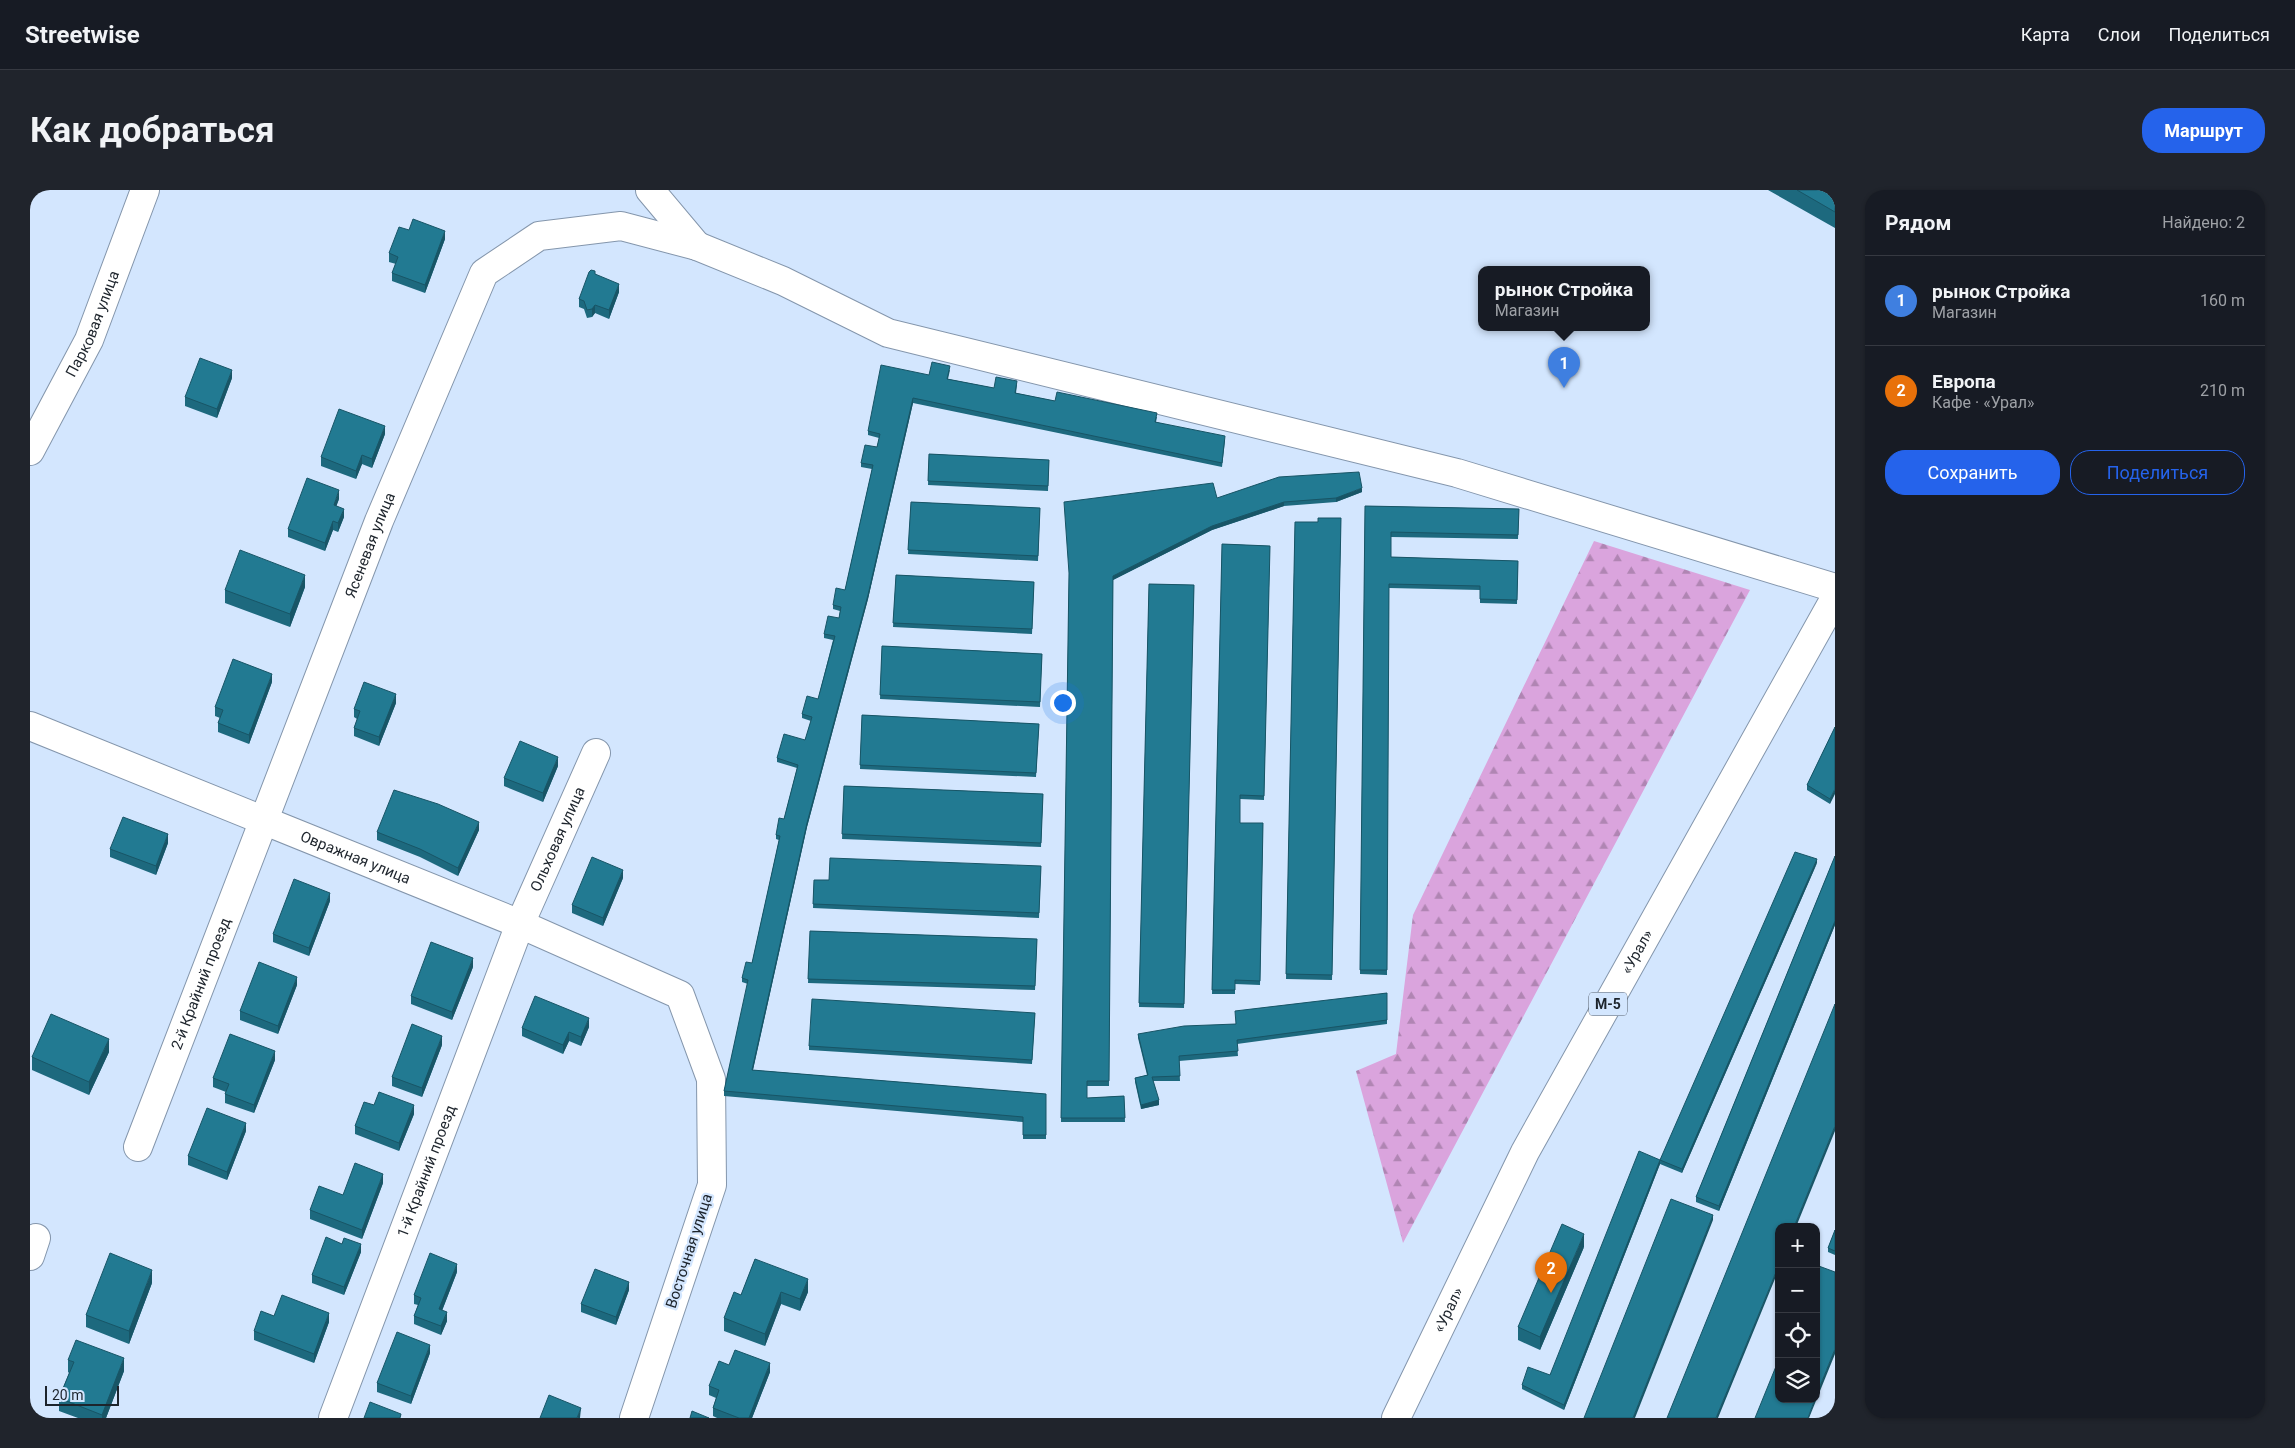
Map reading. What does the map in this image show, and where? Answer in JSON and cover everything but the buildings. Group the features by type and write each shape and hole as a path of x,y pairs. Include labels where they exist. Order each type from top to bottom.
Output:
{"main road":[{"name":"Парковая улица","path":"30,451 89,340 145,190"},
{"path":"650,190 697,246 783,281 888,333 1457,473 1835,588"},
{"name":"Ясеневая улица","path":"263,821 379,521 484,273 539,236 621,226 697,246"},
{"name":"«Урал»","path":"1396,1418 1525,1152 1835,598"},
{"name":"Овражная улица","path":"30,726 520,924 680,995"},
{"name":"Ольховая улица","path":"520,924 596,753"},
{"name":"2-й Крайний проезд","path":"138,1147 263,821"},
{"name":"1-й Крайний проезд","path":"333,1418 520,924"},
{"name":"Восточная улица","path":"634,1418 712,1185 711,1079 680,995"}],"green space":[{"path":"1594,541 1750,590 1403,1243 1356,1071 1396,1054 1413,915"}],"place":[{"name":"рынок Стройка","path":"1564,388"},
{"name":"Европа","path":"1551,1293"}]}
